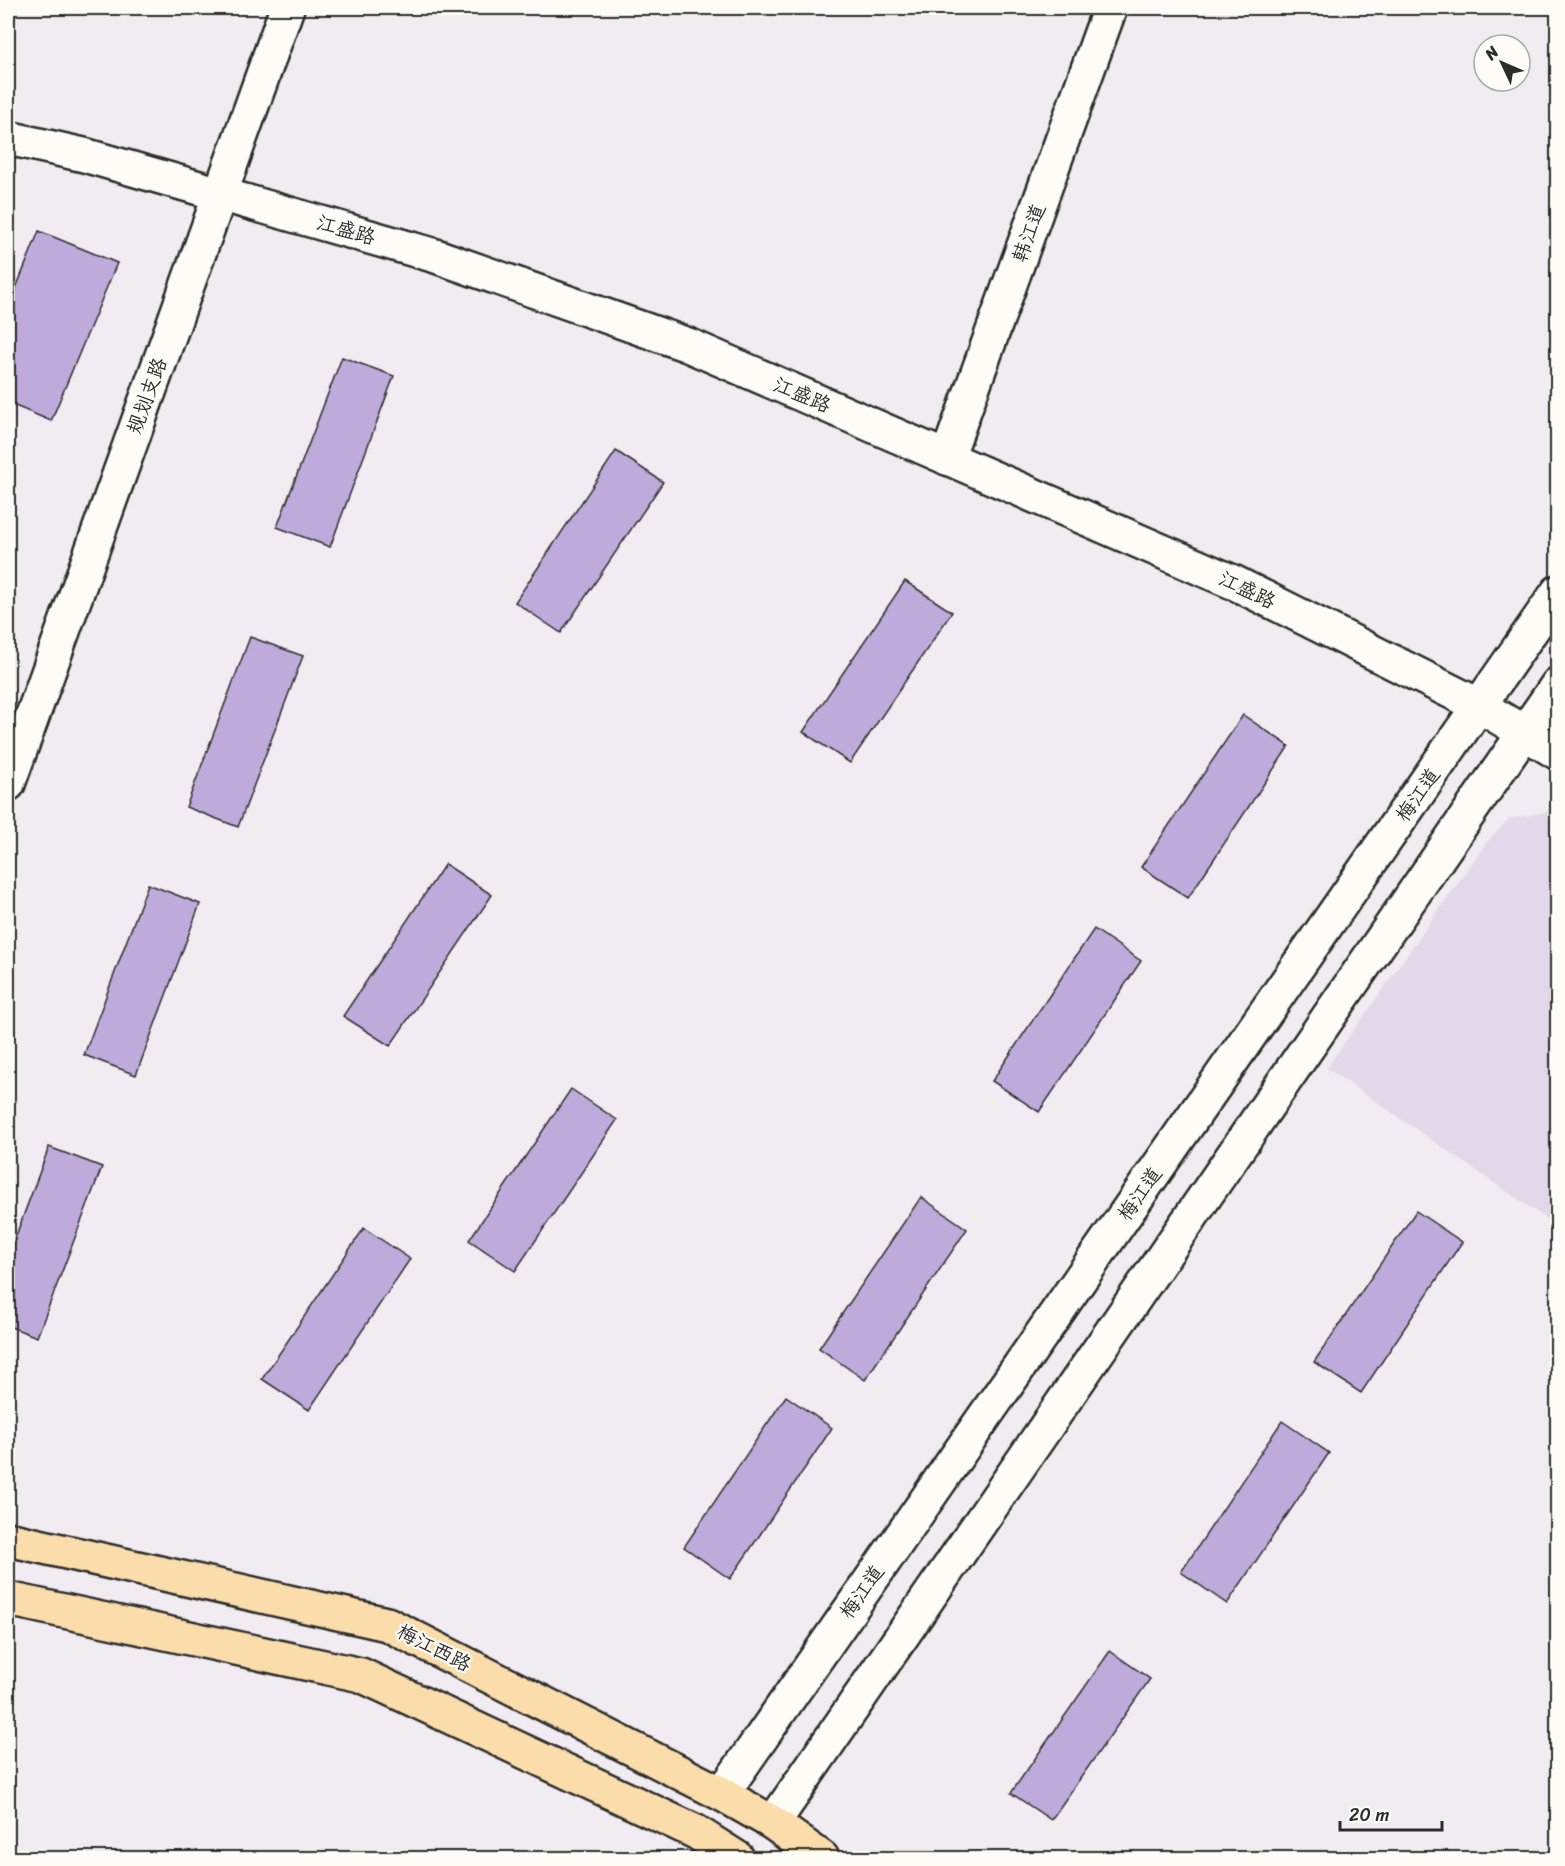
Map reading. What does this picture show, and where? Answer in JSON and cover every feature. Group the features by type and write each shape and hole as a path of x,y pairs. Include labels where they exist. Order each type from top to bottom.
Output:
{"main road":[{"name":"梅江西路","path":"8,1539 387,1624 722,1794 773,1823 822,1858"},
{"path":"8,1599 361,1675 696,1832 737,1858"}],"street":[{"name":"规划支路","path":"8,784 287,8"},
{"name":"韩江道","path":"947,458 1110,8"},
{"name":"江盛路","path":"8,138 84,155 436,255 688,345 1235,583 1480,706 1557,753"},
{"name":"梅江道","path":"722,1794 1480,706 1557,592"},
{"path":"773,1823 1557,684"}],"shaded area":[{"path":"1551,811 1558,813 1557,1226 1327,1068 1487,842 1509,819"}],"building":[{"path":"39,231 117,263 51,421 8,403 8,308"},
{"path":"342,357 394,376 330,547 277,527"},
{"path":"616,451 663,482 561,633 515,602"},
{"path":"905,581 952,612 850,763 803,732"},
{"path":"250,637 303,656 238,827 186,807"},
{"path":"1243,715 1289,746 1188,898 1141,867"},
{"path":"445,864 492,895 390,1046 343,1016"},
{"path":"148,884 200,904 136,1075 84,1055"},
{"path":"1094,929 1141,961 1039,1112 992,1081"},
{"path":"571,1089 617,1120 515,1271 469,1240"},
{"path":"49,1147 102,1167 37,1337 8,1326 8,1257"},
{"path":"921,1197 967,1229 865,1380 819,1348"},
{"path":"1416,1211 1462,1242 1361,1393 1314,1362"},
{"path":"364,1228 410,1259 309,1410 262,1379"},
{"path":"786,1396 832,1428 730,1579 684,1547"},
{"path":"1282,1421 1329,1453 1227,1604 1181,1572"},
{"path":"1110,1651 1150,1679 1051,1820 1011,1793"}]}
